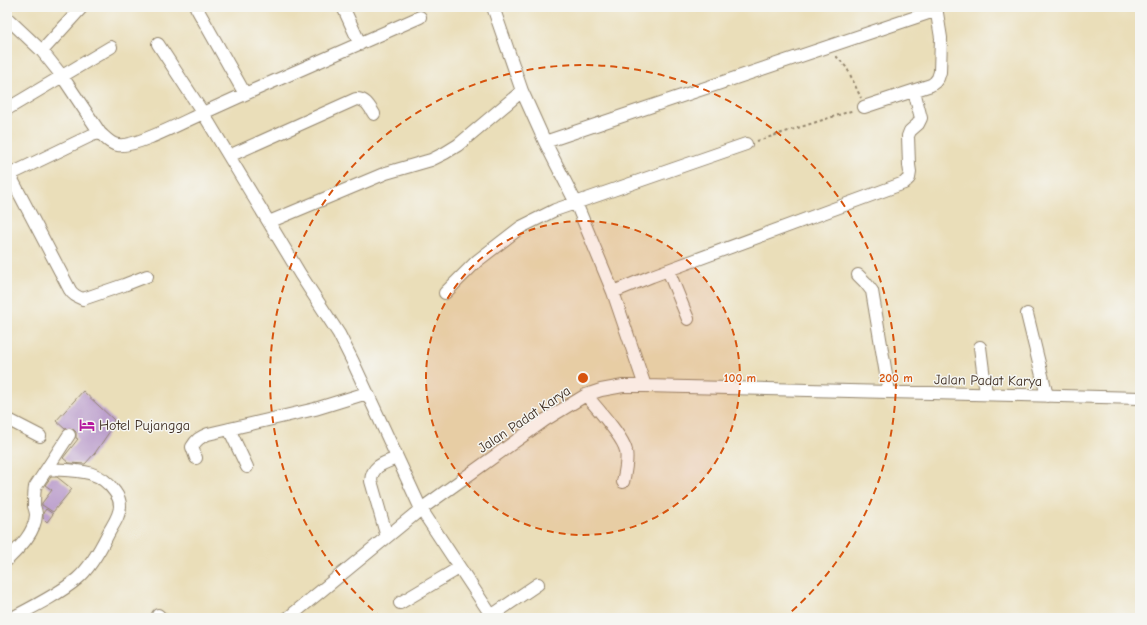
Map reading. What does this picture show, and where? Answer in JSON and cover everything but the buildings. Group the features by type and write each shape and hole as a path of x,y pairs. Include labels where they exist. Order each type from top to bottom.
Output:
{"street":[{"path":"42,51 82,7"},
{"path":"196,7 245,94"},
{"path":"343,7 360,44"},
{"path":"493,7 522,91 545,142 576,203 613,292 645,386"},
{"path":"545,142 826,47 936,8 941,38 940,72 938,78 935,82 914,91 864,107"},
{"path":"7,18 42,51 62,76 100,133 109,142 118,145 127,145 140,142 245,94 420,18"},
{"path":"158,44 203,113 300,274 339,334 354,362 421,509 492,617 538,584"},
{"path":"7,109 111,47"},
{"path":"269,222 386,173 431,160 445,153 458,145 522,91"},
{"path":"613,292 907,181 910,172 908,136 910,131 918,124 921,118 914,91"},
{"path":"229,156 356,99 361,99 367,102 374,114"},
{"path":"100,133 82,139 8,174 73,294 83,299 147,276"},
{"path":"445,293 477,261 522,227 555,210 746,144"},
{"path":"668,270 688,319"},
{"path":"858,275 872,291 889,392"},
{"path":"1026,314 1047,396"},
{"path":"980,347 986,394"},
{"name":"Jalan Padat Karya","path":"288,618 421,509 545,420 586,395 601,390 623,386 645,386 1140,398"},
{"path":"196,458 192,447 194,442 208,434 315,409 367,393"},
{"path":"586,395 614,430 626,450 627,456 623,482"},
{"path":"7,419 40,436"},
{"path":"229,429 247,467"},
{"path":"7,560 33,529 36,514 34,494 35,487 69,435"},
{"path":"387,537 371,481 371,476 377,467 397,458"},
{"path":"12,618 46,599 78,578 103,544 118,514 120,505 118,496 100,477 80,472 46,469"},
{"path":"400,604 460,568"}],"path":[{"path":"746,144 864,107 847,68 826,47"}],"place":[{"name":"Hotel Pujangga","path":"87,425"}]}
